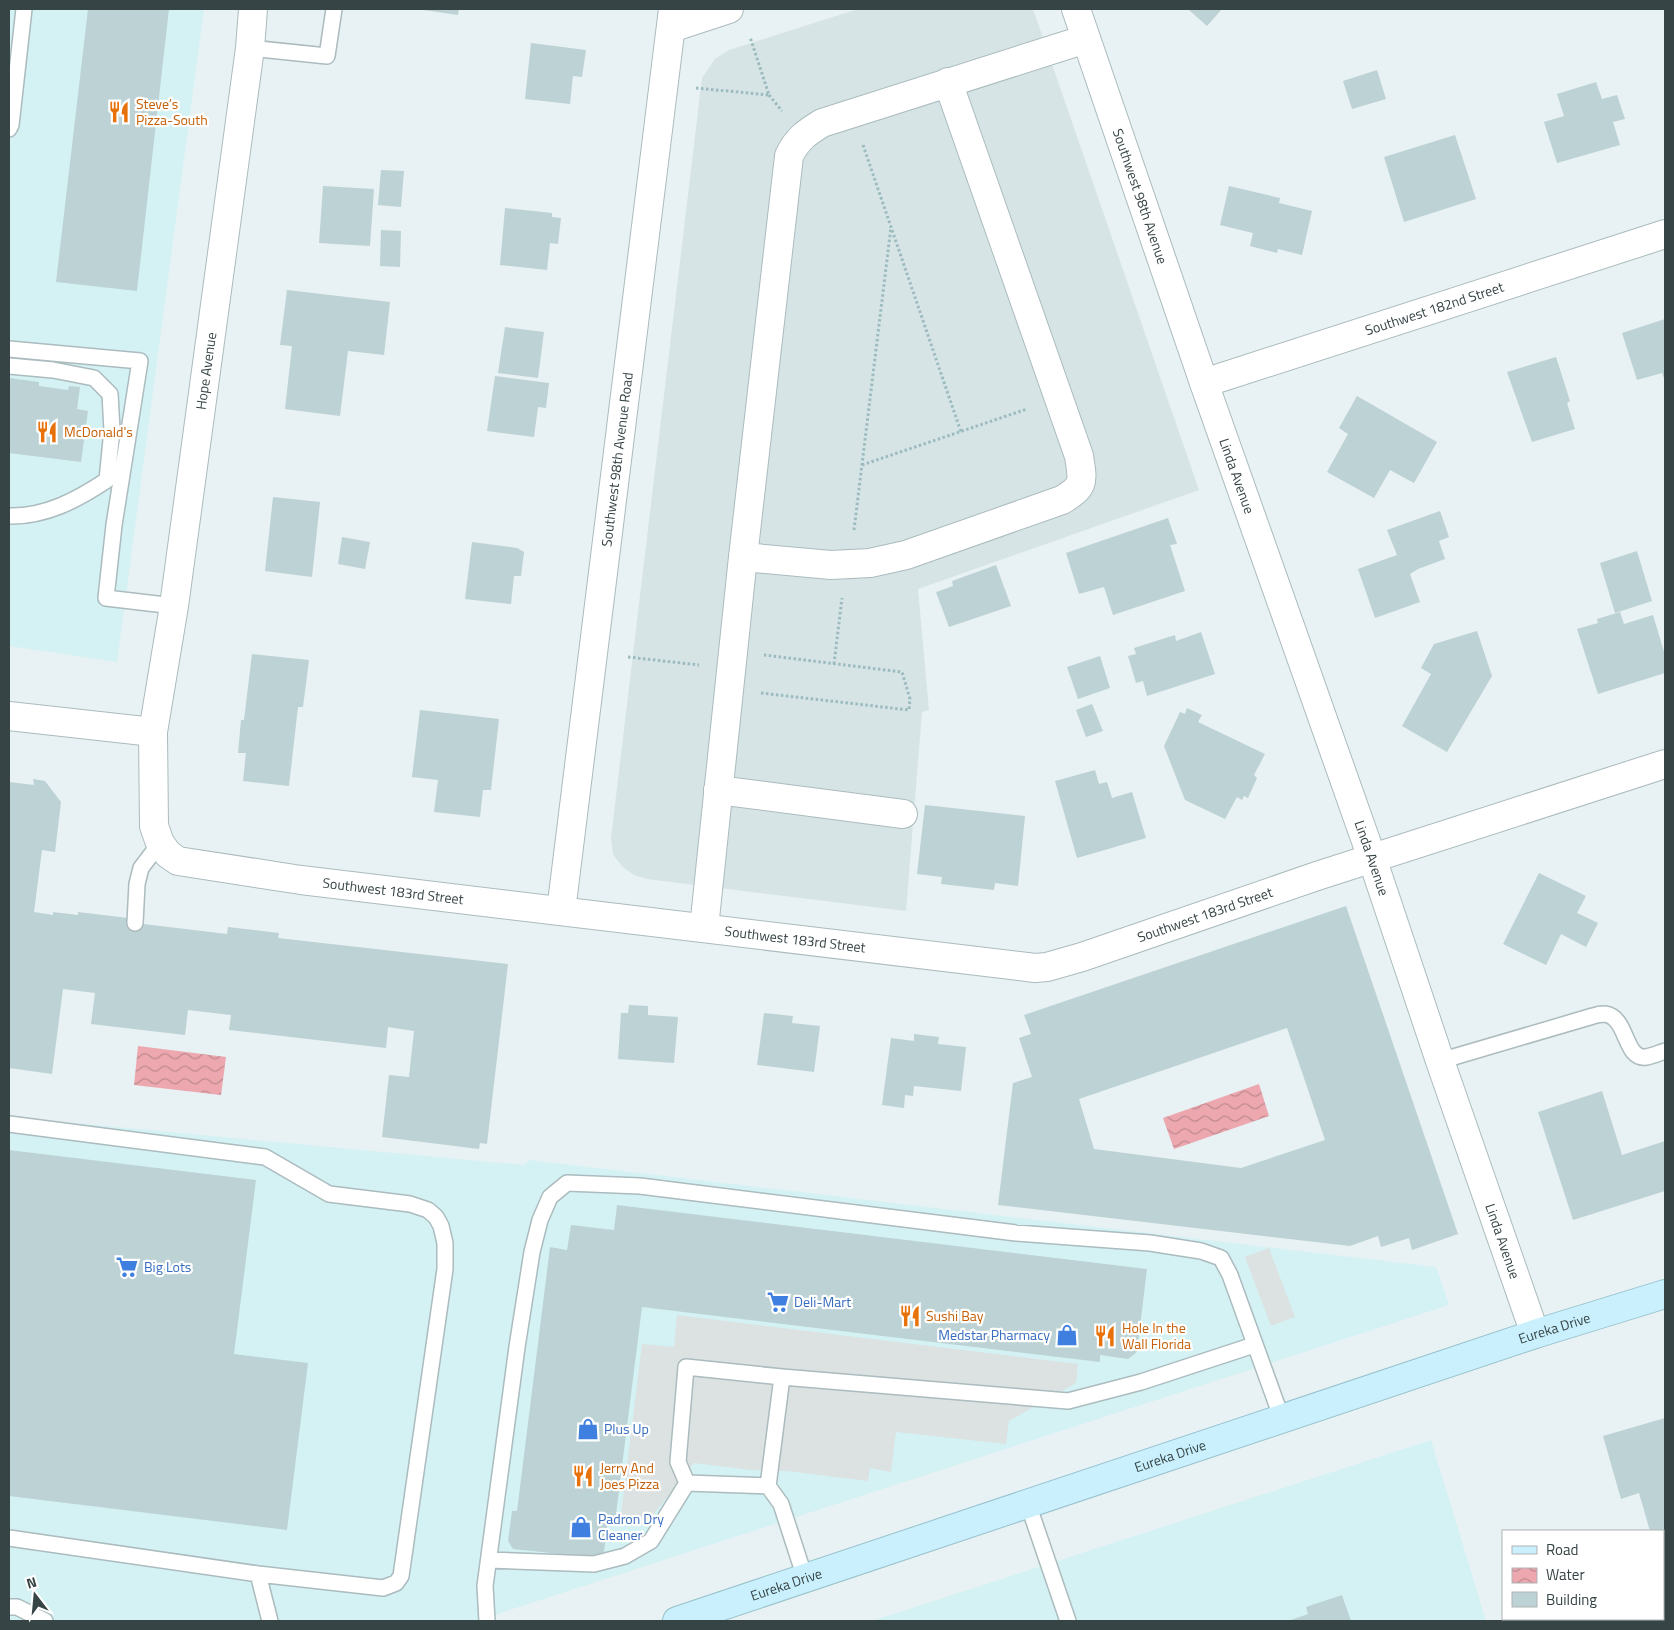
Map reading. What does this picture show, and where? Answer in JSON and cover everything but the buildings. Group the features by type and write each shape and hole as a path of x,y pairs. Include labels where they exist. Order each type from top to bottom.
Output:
{"main road":[{"name":"Eureka Drive","path":"676,1621 1535,1334 1665,1294"}],"street":[{"name":"Hope Avenue","path":"153,732 174,606 250,48 253,9"},
{"path":"672,18 729,9"},
{"name":"Southwest 98th Avenue","path":"1076,9 1204,383"},
{"name":"Southwest 98th Avenue Road","path":"560,911 672,18"},
{"path":"704,928 743,558 789,156 794,145 803,135 822,123 1086,39"},
{"path":"743,558 848,565 870,564 906,555 1062,500 1077,491 1083,477 1080,456 948,82"},
{"name":"Southwest 182nd Street","path":"1204,383 1665,234"},
{"name":"Linda Avenue","path":"1204,383 1372,858 1535,1334"},
{"path":"9,716 153,732"},
{"name":"Southwest 183rd Street","path":"153,732 154,826 160,843 168,854 178,861 301,880 1035,968 1048,967 1082,957 1372,858 1665,764"},
{"path":"718,790 903,814"}],"lane":[{"path":"9,129 24,9"},
{"path":"250,48 327,56 334,9"},
{"path":"9,349 140,361 114,525 106,598 174,606"},
{"path":"9,366 53,370 94,378 110,394 112,430 107,480 82,497 46,511 23,516 9,516"},
{"path":"135,923 137,884 141,868 160,843"},
{"path":"1440,1061 1593,1016 1606,1014 1614,1019 1622,1028 1629,1045 1636,1055 1645,1058 1665,1051"},
{"path":"9,1124 265,1157 329,1194 410,1204 428,1210 436,1217 441,1226 445,1270 400,1580 396,1583 383,1588 258,1574 9,1538"},
{"path":"487,1621 485,1586 517,1347 532,1252 540,1220 550,1197 567,1183 640,1186 1016,1233 1150,1243 1202,1251 1221,1258 1237,1290 1254,1345 1282,1420"},
{"path":"687,1483 678,1462 686,1367 1068,1401 1141,1382 1254,1345"},
{"path":"782,1377 768,1486 781,1504 805,1578"},
{"path":"489,1560 594,1564 625,1556 651,1540 687,1483"},
{"path":"687,1483 768,1486"},
{"path":"1028,1504 1068,1621"},
{"path":"258,1574 270,1621"},
{"path":"9,1607 17,1607 45,1621"}],"path":[{"path":"750,37 769,95 785,114"},
{"path":"696,88 769,95"},
{"path":"862,142 961,432"},
{"path":"834,664 852,545 891,227"},
{"path":"862,465 1032,407"},
{"path":"754,692 909,710 910,699 902,672 759,654"},
{"path":"628,657 731,670"}],"shaded area":[{"path":"9,9 204,9 117,662 9,646"},
{"path":"858,9 1033,9 1199,490 918,589 929,710 922,712 906,911 647,879 634,875 624,868 613,854 611,838 702,78 715,59 729,50"},
{"path":"9,1117 523,1165 529,1160 1436,1267 1449,1305 476,1621 9,1621"},
{"path":"1269,1248 1295,1317 1271,1326 1245,1257"},
{"path":"677,1315 1078,1364 1076,1383 1009,1421 1006,1444 896,1432 891,1472 870,1468 868,1481 787,1471 751,1470 694,1463 645,1525 620,1523 642,1344 674,1347"},
{"path":"1431,1440 1486,1621 872,1621"}],"water":[{"path":"138,1046 226,1057 221,1095 134,1085"},
{"path":"1259,1084 1269,1116 1174,1149 1163,1118"}],"place":[{"name":"Steve’s Pizza-South","path":"119,112"},
{"name":"McDonald's","path":"47,432"},
{"name":"Big Lots","path":"127,1267"},
{"name":"Deli-Mart","path":"778,1302"},
{"name":"Sushi Bay","path":"910,1316"},
{"name":"Medstar Pharmacy","path":"1067,1335"},
{"name":"Hole In the Wall Florida","path":"1105,1336"},
{"name":"Plus Up","path":"588,1429"},
{"name":"Jerry And Joes Pizza","path":"583,1476"},
{"name":"Padron Dry Cleaner","path":"581,1527"}]}
